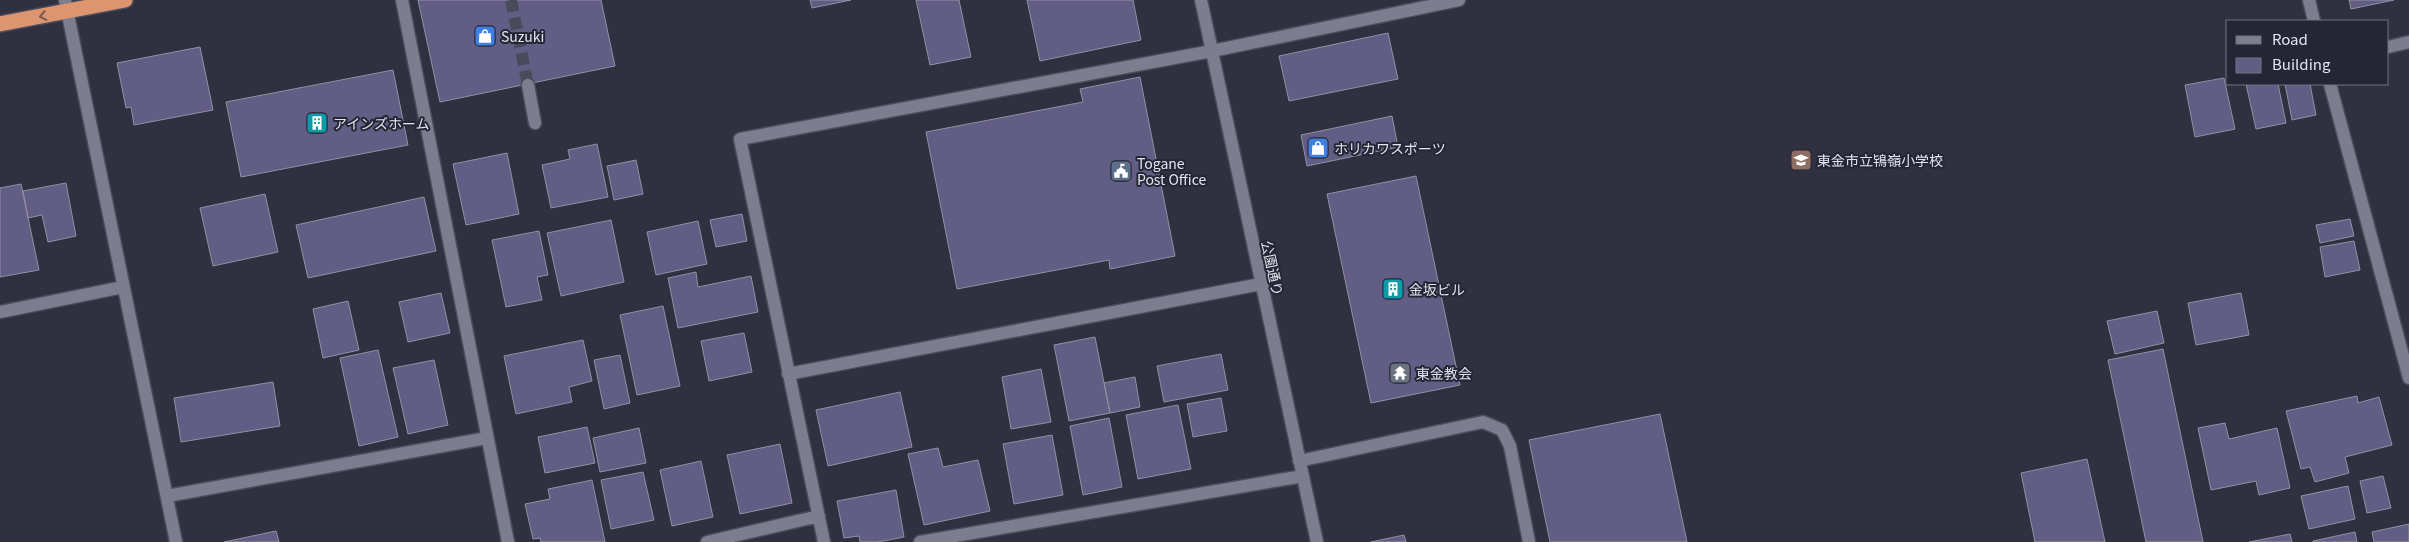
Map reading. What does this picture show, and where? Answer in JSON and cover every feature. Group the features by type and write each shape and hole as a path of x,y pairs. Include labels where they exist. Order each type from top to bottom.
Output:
{"highway":[{"path":"0,24 66,6 125,0"}],"street":[{"path":"402,0 508,542"},
{"name":"公園通り","path":"1201,0 1317,542"},
{"path":"824,542 740,139 1212,52 1459,0"},
{"path":"2309,0 2314,20"},
{"path":"66,6 176,542"},
{"path":"2389,46 2409,42"},
{"path":"528,84 535,123"},
{"path":"2330,85 2406,359 2409,378"},
{"path":"788,374 1262,284"},
{"path":"0,312 124,287"},
{"path":"1300,462 1483,422 1502,430 1510,446 1529,542"},
{"path":"166,496 488,438"},
{"path":"920,542 1303,476"},
{"path":"707,542 818,516"}],"building":[{"path":"418,0 601,0 615,66 440,102"},
{"path":"810,0 851,0 812,8"},
{"path":"916,0 959,0 971,57 930,65"},
{"path":"1027,0 1133,0 1141,40 1040,61"},
{"path":"2349,0 2394,0 2351,9"},
{"path":"1388,33 1398,79 1289,101 1279,56"},
{"path":"200,47 213,110 134,125 131,107 126,108 117,63"},
{"name":"アインズホーム","path":"393,70 408,145 241,177 226,102"},
{"path":"1140,77 1175,256 1110,269 1109,260 957,289 926,132 1083,102 1080,89"},
{"path":"2224,78 2235,129 2195,137 2185,85"},
{"path":"2246,85 2278,85 2286,123 2256,129"},
{"path":"2285,85 2310,85 2316,115 2292,120"},
{"path":"1392,116 1398,147 1307,166 1301,135"},
{"path":"597,144 608,197 551,208 542,165 570,159 568,150"},
{"path":"507,153 519,214 466,225 453,164"},
{"path":"636,160 643,194 614,200 607,166"},
{"name":"金坂ビル","path":"1416,176 1460,385 1371,403 1327,194"},
{"path":"66,183 76,236 48,242 42,215 28,218 23,191"},
{"path":"21,184 39,270 0,277 0,188"},
{"path":"265,194 278,252 213,266 200,208"},
{"path":"424,197 436,251 308,278 296,225"},
{"path":"742,214 747,241 716,247 710,220"},
{"path":"2350,219 2354,236 2320,243 2316,225"},
{"path":"611,220 624,282 561,296 547,233"},
{"path":"698,221 707,264 656,275 647,232"},
{"path":"539,231 548,275 537,277 542,300 506,307 492,240"},
{"path":"2354,241 2360,270 2325,277 2320,247"},
{"path":"696,272 698,287 751,276 758,312 678,328 668,278"},
{"path":"441,293 450,333 408,342 399,302"},
{"path":"2241,293 2249,335 2196,345 2188,303"},
{"path":"348,301 359,350 323,358 313,309"},
{"path":"663,306 680,386 637,395 620,315"},
{"path":"2157,311 2164,343 2115,354 2107,321"},
{"path":"744,333 752,372 709,381 701,341"},
{"path":"1095,337 1110,413 1069,421 1054,345"},
{"path":"583,340 592,381 569,387 572,402 516,414 504,356"},
{"path":"2163,349 2203,542 2146,542 2108,360"},
{"path":"378,350 398,437 359,446 340,358"},
{"path":"1221,354 1228,390 1164,402 1157,366"},
{"path":"620,355 630,403 604,409 594,360"},
{"path":"434,360 448,425 408,434 393,368"},
{"path":"1041,369 1051,422 1011,429 1002,377"},
{"path":"1135,377 1140,407 1110,413 1104,383"},
{"path":"273,382 280,426 181,442 174,398"},
{"path":"900,392 912,447 828,466 816,410"},
{"path":"2357,396 2358,403 2379,397 2392,445 2345,457 2349,473 2315,482 2310,467 2301,469 2286,411"},
{"path":"1221,398 1227,431 1193,437 1187,404"},
{"path":"1178,405 1191,469 1138,479 1126,415"},
{"path":"1660,414 1687,542 1550,542 1529,440"},
{"path":"1109,418 1122,487 1083,495 1070,426"},
{"path":"2225,423 2229,439 2277,428 2290,488 2259,495 2256,481 2211,490 2198,428"},
{"path":"587,427 595,463 545,473 538,437"},
{"path":"639,428 646,463 600,472 593,438"},
{"path":"1052,435 1063,495 1014,504 1003,444"},
{"path":"780,444 792,503 740,514 727,455"},
{"path":"938,448 943,467 978,460 990,511 924,525 908,454"},
{"path":"2087,459 2105,542 2035,542 2021,473"},
{"path":"701,461 713,517 672,526 660,470"},
{"path":"643,472 654,520 611,529 601,480"},
{"path":"2383,476 2391,508 2367,513 2360,481"},
{"path":"592,480 605,542 541,542 540,538 533,539 525,504 550,499 548,489"},
{"path":"2348,486 2355,519 2309,529 2301,496"},
{"path":"896,490 904,537 878,542 860,542 859,536 844,538 837,501"},
{"path":"2409,524 2409,542 2374,542 2372,532"},
{"path":"276,531 279,542 224,542"},
{"path":"2355,532 2357,542 2313,542 2313,541"},
{"path":"2290,534 2292,542 2249,542"},
{"path":"1404,535 1406,542 1371,542"}],"tunnel":[{"path":"511,0 528,85"}],"place":[{"name":"Suzuki","path":"485,36"},
{"name":"アインズホーム","path":"317,123"},
{"name":"ホリカワスポーツ","path":"1318,148"},
{"name":"東金市立鴇嶺小学校","path":"1801,160"},
{"name":"Togane Post Office","path":"1121,171"},
{"name":"金坂ビル","path":"1393,289"},
{"name":"東金教会","path":"1400,373"}]}
